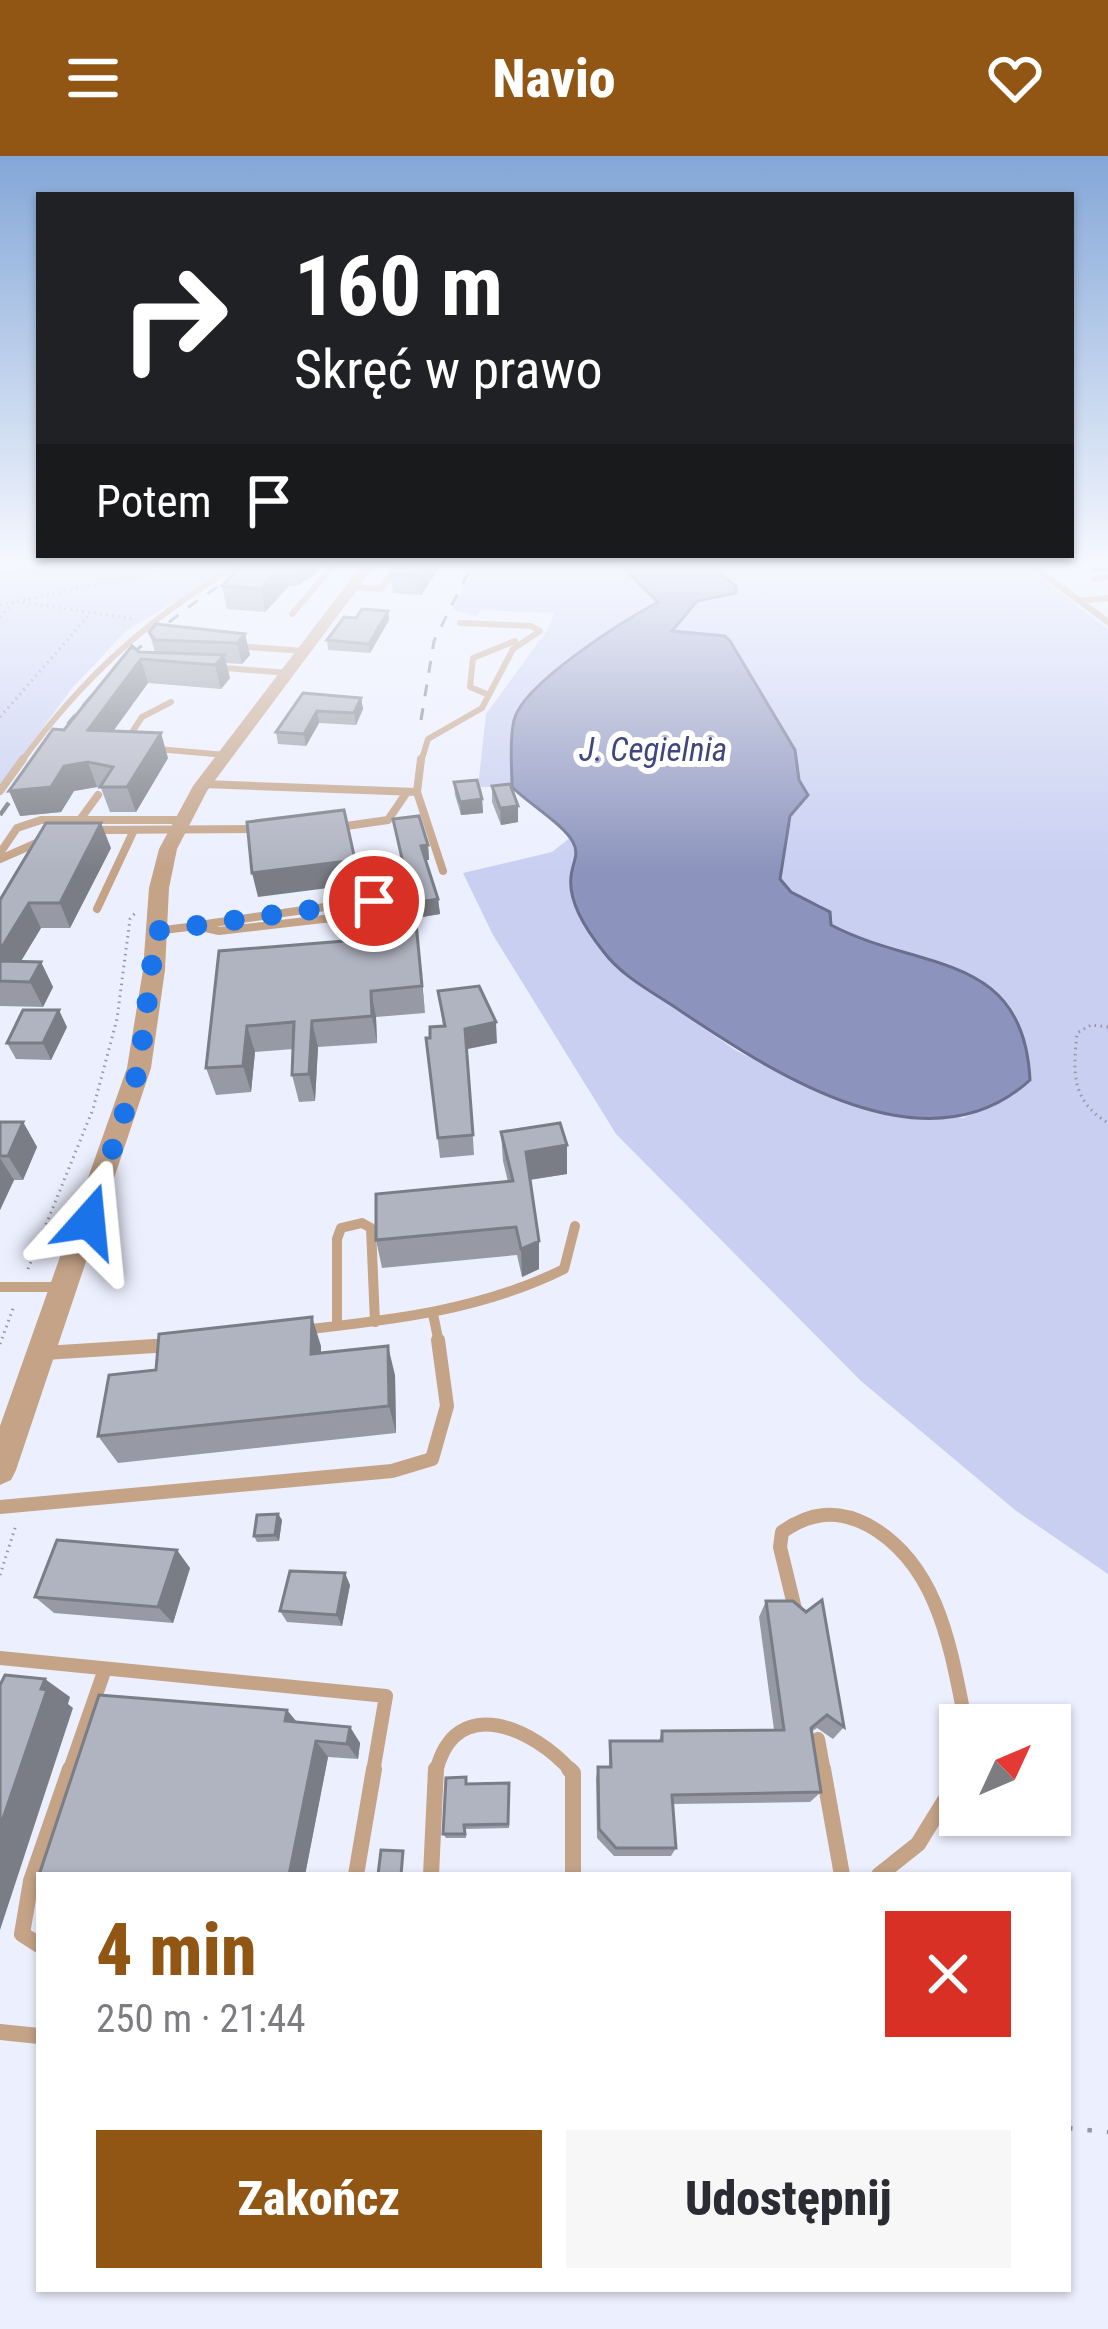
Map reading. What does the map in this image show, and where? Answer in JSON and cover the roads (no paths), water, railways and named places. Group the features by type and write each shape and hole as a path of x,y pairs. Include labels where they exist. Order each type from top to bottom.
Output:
{"street":[{"path":"0,1470 139,1068 159,887 179,825 291,668"}],"lane":[{"path":"0,791 97,668"},
{"path":"196,673 210,668"},
{"path":"230,668 287,673"},
{"path":"472,668 470,687 489,695"},
{"path":"326,827 388,823 398,815 412,792 428,739 482,708 502,668"},
{"path":"171,702 142,717 122,746 226,755"},
{"path":"204,784 412,792"},
{"path":"412,792 443,871"},
{"path":"82,825 98,795"},
{"path":"0,856 17,828 26,824 267,829"},
{"path":"0,856 82,825 134,830 179,825"},
{"path":"98,909 134,830"},
{"path":"156,931 374,901 378,954"},
{"path":"196,926 219,931 375,913"},
{"path":"219,931 227,948"},
{"path":"337,1326 337,1239 341,1228 350,1224 370,1228 375,1322"},
{"path":"293,1331 433,1314 542,1282 563,1269 575,1226"},
{"path":"0,1287 64,1287"},
{"path":"0,1507 392,1471 432,1459 446,1436 450,1408 433,1314"},
{"path":"42,1353 183,1343"},
{"path":"796,1616 780,1547 782,1532 802,1516 839,1512 879,1528 916,1564 941,1611 961,1704"},
{"path":"0,1658 386,1696 357,1872"},
{"path":"36,1943 22,1934 31,1881 105,1669"},
{"path":"430,1872 437,1762 449,1738 480,1722 518,1731 548,1745 573,1773 573,1872"},
{"path":"818,1739 841,1872"},
{"path":"883,1872 918,1844 939,1810"},
{"path":"0,2032 36,2036"}],"water":[{"name":"J. Cegielnia","path":"746,668 795,750 799,780 808,795 790,816 780,879 791,892 830,912 831,925 961,971 987,986 1009,1007 1023,1038 1030,1080 990,1107 946,1118 900,1116 853,1104 761,1062 611,961 585,926 572,897 573,842 512,787 514,720 521,705 555,671"}],"railway":[{"path":"38,762 119,668"},
{"path":"421,720 429,668"},
{"path":"0,815 40,759"}]}
